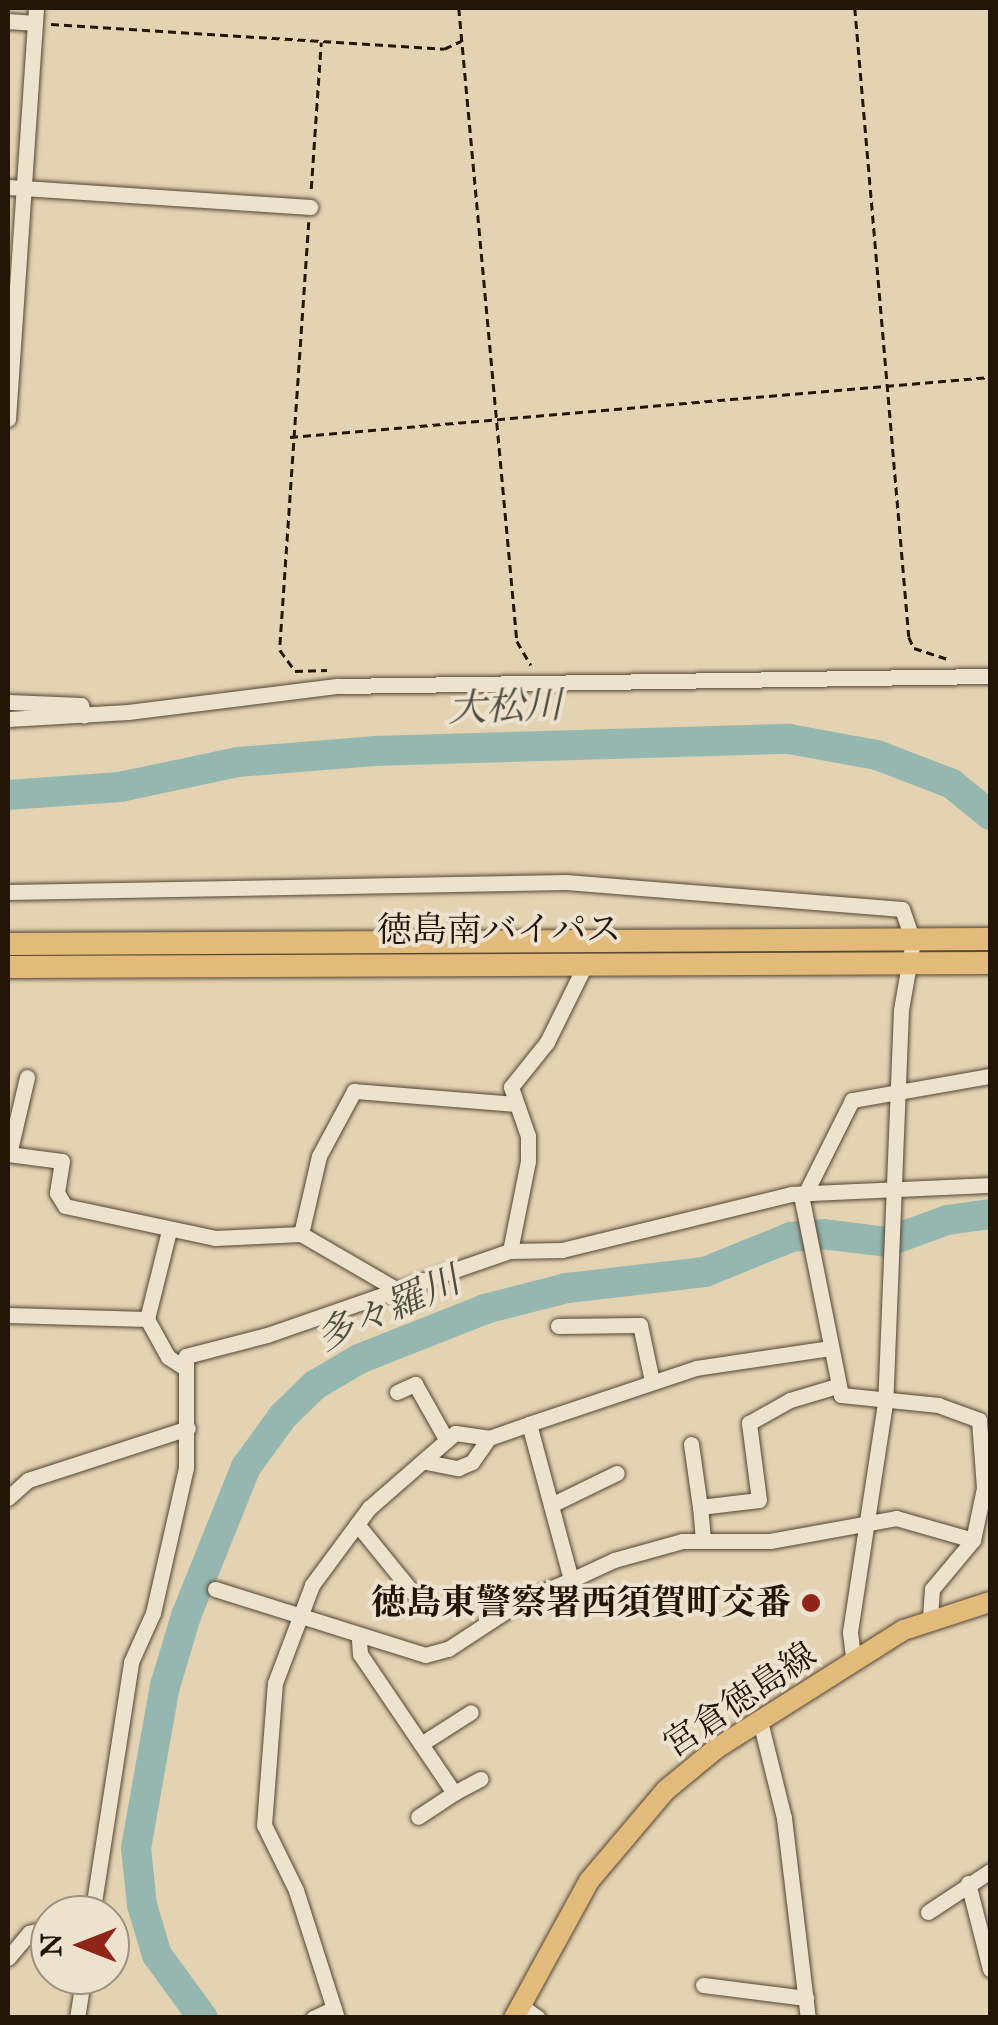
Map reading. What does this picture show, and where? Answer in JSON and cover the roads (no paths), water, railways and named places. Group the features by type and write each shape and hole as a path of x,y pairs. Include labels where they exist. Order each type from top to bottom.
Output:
{"highway":[{"name":"徳島南バイパス","path":"8,944 990,939"},
{"name":"徳島南バイパス","path":"8,967 990,964"}],"main road":[{"name":"宮倉徳島線","path":"517,2011 579,1896 636,1819 760,1721 854,1663 930,1617 990,1602"}],"street":[{"path":"8,21 35,15 16,188 8,418"},
{"path":"16,188 310,206"},
{"path":"8,720 84,716 338,686 990,676"},
{"path":"8,702 81,705 84,716"},
{"path":"8,892 585,882 902,909 912,941 898,1097 885,1403 871,1520 850,1632 854,1663"},
{"path":"510,1251 528,1161 528,1136 511,1087 547,1042 585,965"},
{"path":"930,1617 932,1589 972,1540 984,1488 985,1418 938,1405 852,1401 836,1386 804,1194 852,1100 898,1097 990,1076"},
{"path":"27,1077 8,1154 62,1161 57,1192 65,1206 169,1231 235,1238 300,1234 396,1289"},
{"path":"300,1234 320,1156 354,1091 514,1104"},
{"path":"95,1895 131,1662 153,1613 186,1468 188,1428 182,1366 186,1356 510,1251 562,1250 804,1194 895,1186 990,1185"},
{"path":"169,1231 147,1319 168,1357 182,1366"},
{"path":"8,1316 147,1319"},
{"path":"558,1326 640,1325 652,1381"},
{"path":"426,1462 458,1468 472,1462 490,1438 652,1381 728,1360 830,1348"},
{"path":"397,1392 415,1384 446,1439"},
{"path":"700,1507 758,1500 750,1423 790,1400 836,1386"},
{"path":"529,1424 571,1580"},
{"path":"8,1498 28,1480 188,1428"},
{"path":"313,2018 335,2013 296,1890 263,1818 274,1684 296,1617 357,1524 386,1490 426,1462 446,1439 466,1432 490,1438"},
{"path":"691,1444 704,1540"},
{"path":"551,1505 617,1473"},
{"path":"215,1589 359,1640 438,1654 522,1600 653,1548 704,1540 770,1540 896,1518 972,1540"},
{"path":"357,1524 412,1593"},
{"path":"359,1640 360,1654 454,1793"},
{"path":"421,1744 471,1712"},
{"path":"760,1721 784,1818 808,2018"},
{"path":"418,1817 480,1779"},
{"path":"928,1912 990,1871"},
{"path":"968,1883 990,1969"},
{"path":"8,1958 30,1934"},
{"path":"703,1986 806,1998"},
{"path":"517,2011 538,2018"}],"waterway":[{"name":"大松川","path":"8,795 120,787 238,762 374,751 789,739 877,755 952,784 990,815"},
{"name":"多々羅川","path":"203,2018 157,1955 142,1905 136,1848 165,1686 186,1616 246,1467 283,1416 315,1385 359,1359 485,1309 567,1288 705,1272 791,1237 823,1234 887,1242 947,1220 990,1214"}],"place":[{"name":"徳島東警察署西須賀町交番","path":"811,1603"}]}
